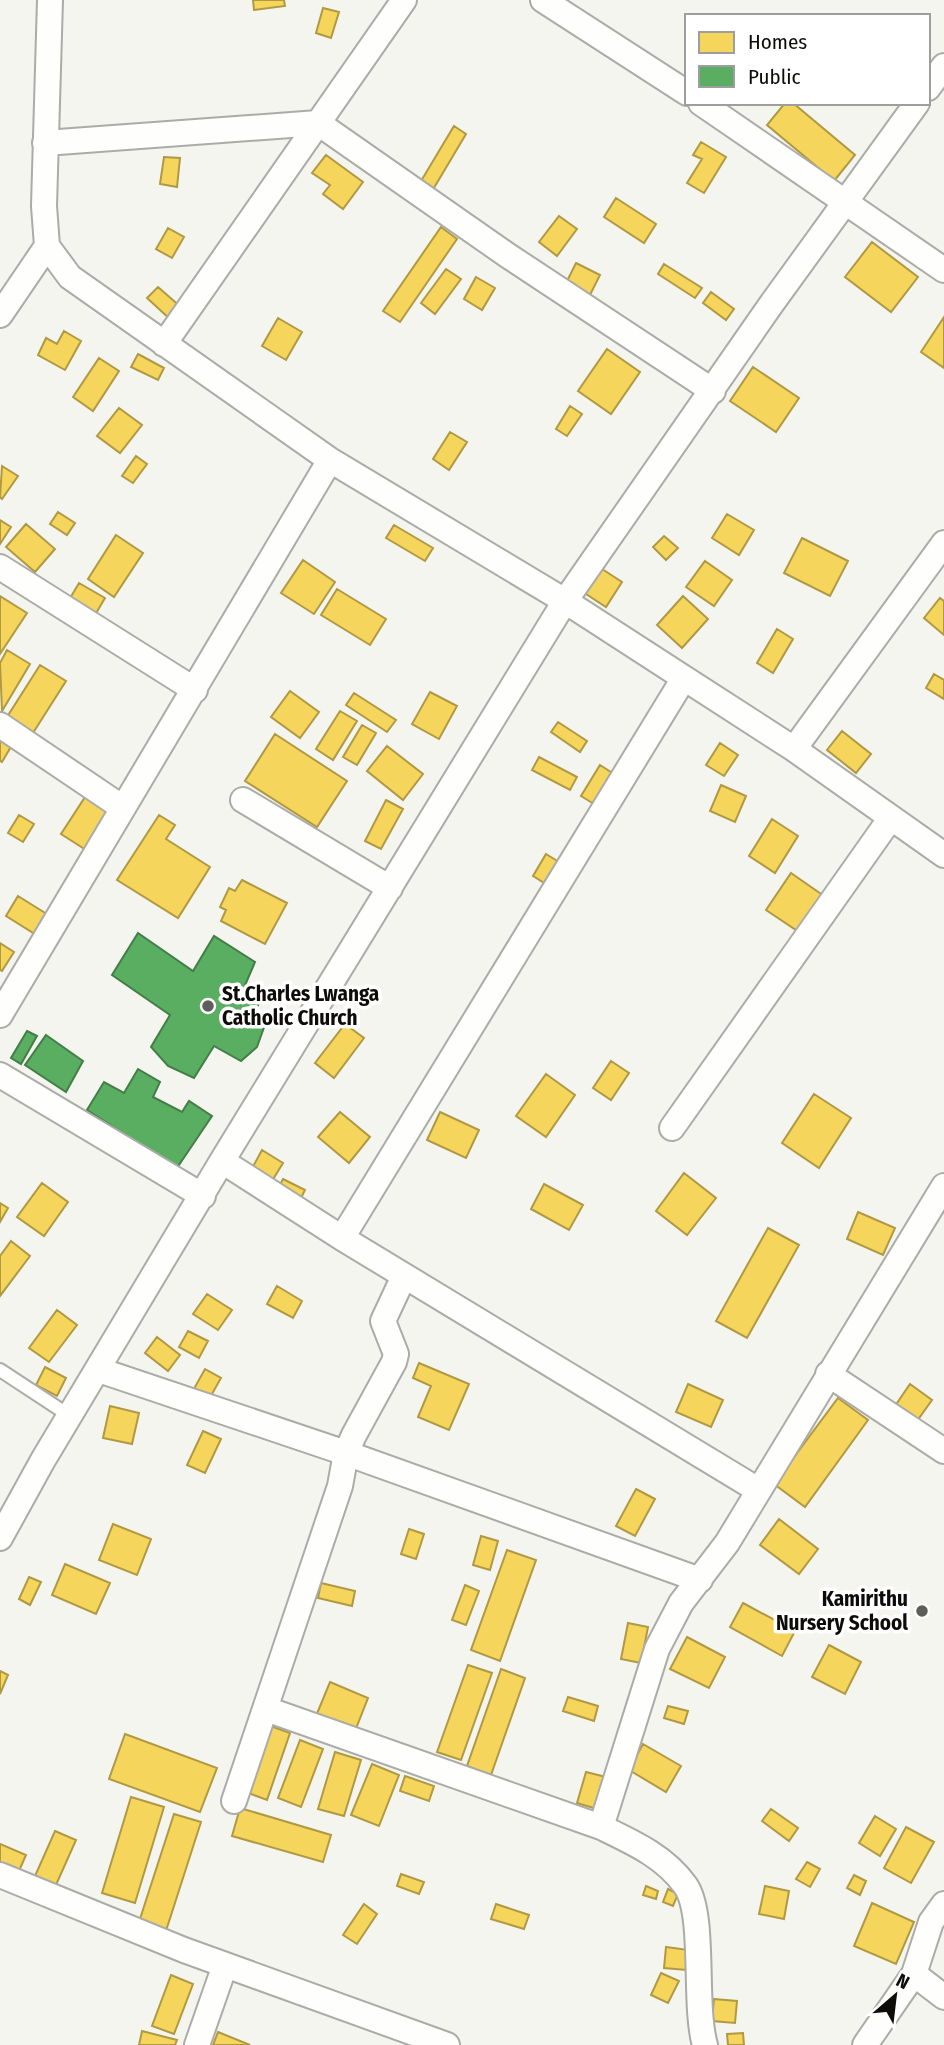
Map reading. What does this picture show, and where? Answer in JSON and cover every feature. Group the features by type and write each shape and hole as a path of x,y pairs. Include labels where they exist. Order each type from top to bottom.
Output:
{"street":[{"path":"50,0 44,206 47,246 70,277 330,460 565,601 684,677 794,749 944,855"},
{"path":"163,344 404,0"},
{"path":"542,0 685,92"},
{"path":"930,85 944,66"},
{"path":"704,105 944,270"},
{"path":"0,1538 222,1161 565,601 770,306 917,105"},
{"path":"45,144 318,123 507,255 713,391"},
{"path":"0,315 47,246"},
{"path":"0,1015 330,460"},
{"path":"794,749 944,543"},
{"path":"0,567 195,690"},
{"path":"342,1238 684,677"},
{"path":"0,725 123,808"},
{"path":"243,800 390,888"},
{"path":"671,1128 890,819"},
{"path":"0,1075 203,1196"},
{"path":"222,1161 342,1238 758,1490"},
{"path":"601,1827 657,1649 681,1603 727,1543 944,1186"},
{"path":"234,1801 340,1486 346,1453 394,1362 396,1354 383,1321 404,1276"},
{"path":"99,1370 346,1453 700,1580"},
{"path":"828,1374 944,1451"},
{"path":"266,1709 601,1827 636,1844 669,1866 688,1887 698,1934 696,1984 705,2045"},
{"path":"0,1875 225,1965 440,2044"},
{"path":"865,2045 914,1974 931,1922 944,1904"},
{"path":"197,2045 225,1965"},
{"path":"914,1974 944,1997"}],"lane":[{"path":"0,1370 70,1416"}],"building: Homes":[{"path":"253,0 284,0 285,6 254,10"},
{"path":"323,8 339,12 331,38 316,33"},
{"path":"783,105 795,105 855,155 834,181 767,125"},
{"path":"454,126 466,134 428,198 415,191"},
{"path":"701,142 726,157 704,193 687,183 702,159 693,155"},
{"path":"326,155 363,182 343,209 323,194 330,185 312,173"},
{"path":"164,157 180,158 177,187 160,184"},
{"path":"616,198 656,224 644,243 604,217"},
{"path":"559,216 577,229 557,256 539,242"},
{"path":"441,227 457,239 400,322 383,311"},
{"path":"168,228 184,237 172,258 156,249"},
{"path":"872,242 918,277 891,312 845,277"},
{"path":"576,263 600,275 590,295 566,283"},
{"path":"664,264 702,288 695,298 658,274"},
{"path":"446,269 461,279 435,314 421,303"},
{"path":"476,277 495,288 482,310 464,299"},
{"path":"158,287 182,308 171,320 147,298"},
{"path":"711,292 734,309 726,320 703,303"},
{"path":"944,317 944,368 921,352"},
{"path":"278,318 302,332 286,360 262,346"},
{"path":"64,331 81,341 65,370 38,355 46,338 57,344"},
{"path":"607,349 640,372 611,414 578,391"},
{"path":"138,354 164,368 158,380 131,367"},
{"path":"99,358 119,371 93,411 73,397"},
{"path":"753,367 799,398 776,432 730,401"},
{"path":"570,406 582,414 567,436 556,429"},
{"path":"119,408 142,425 120,453 97,436"},
{"path":"450,432 467,442 449,470 433,459"},
{"path":"136,456 147,464 133,483 122,476"},
{"path":"2,466 18,476 2,499 0,497"},
{"path":"58,512 75,523 67,535 50,524"},
{"path":"727,514 754,530 739,555 712,538"},
{"path":"0,520 11,527 0,544"},
{"path":"26,524 55,549 35,572 6,547"},
{"path":"394,525 433,548 425,561 386,538"},
{"path":"116,535 143,553 114,597 88,579"},
{"path":"664,536 678,548 666,560 653,547"},
{"path":"802,538 848,561 830,596 784,573"},
{"path":"303,560 335,582 314,614 281,593"},
{"path":"705,561 732,580 714,606 686,587"},
{"path":"599,567 622,582 606,607 583,592"},
{"path":"79,583 105,598 95,615 69,600"},
{"path":"337,589 386,619 370,645 321,615"},
{"path":"0,596 27,613 0,654"},
{"path":"683,596 708,619 682,648 657,625"},
{"path":"940,598 944,601 944,635 924,618"},
{"path":"777,629 793,639 773,673 757,663"},
{"path":"7,650 30,664 2,711 0,663"},
{"path":"40,665 66,681 33,733 7,717"},
{"path":"934,674 944,680 944,699 926,688"},
{"path":"290,691 319,712 300,738 271,717"},
{"path":"430,692 457,706 439,739 412,724"},
{"path":"354,693 396,720 387,732 346,705"},
{"path":"340,711 357,721 333,760 316,749"},
{"path":"558,722 587,741 580,752 551,732"},
{"path":"362,725 376,733 357,765 343,757"},
{"path":"842,731 871,754 856,773 827,750"},
{"path":"275,734 347,781 317,827 245,781"},
{"path":"0,738 12,745 2,762 0,761"},
{"path":"720,743 738,755 724,776 706,765"},
{"path":"387,746 423,774 403,800 367,771"},
{"path":"539,757 577,777 570,790 532,770"},
{"path":"600,765 614,774 594,804 581,796"},
{"path":"721,785 746,796 735,822 710,811"},
{"path":"89,791 117,810 89,852 61,834"},
{"path":"386,800 403,809 381,849 365,841"},
{"path":"19,815 34,824 23,842 8,833"},
{"path":"159,815 175,825 166,839 210,867 178,918 117,880"},
{"path":"772,819 798,836 775,873 749,856"},
{"path":"546,854 559,862 546,884 533,876"},
{"path":"791,873 824,896 799,932 766,910"},
{"path":"242,880 287,903 265,944 221,921 226,910 220,907 229,888 235,891"},
{"path":"18,896 50,916 38,936 6,916"},
{"path":"0,943 14,952 2,971 0,970"},
{"path":"345,1024 364,1038 334,1078 315,1063"},
{"path":"611,1061 629,1073 611,1100 593,1088"},
{"path":"546,1074 575,1095 546,1137 516,1116"},
{"path":"814,1094 851,1118 819,1168 782,1143"},
{"path":"340,1112 370,1137 349,1163 318,1137"},
{"path":"440,1112 479,1130 466,1158 427,1140"},
{"path":"262,1150 283,1163 269,1186 249,1174"},
{"path":"684,1173 716,1198 687,1235 656,1211"},
{"path":"283,1179 305,1190 298,1204 276,1192"},
{"path":"42,1183 68,1202 44,1236 17,1217"},
{"path":"544,1184 583,1205 569,1230 531,1209"},
{"path":"0,1203 8,1208 0,1222"},
{"path":"858,1212 895,1228 883,1255 847,1239"},
{"path":"768,1228 799,1245 747,1338 716,1321"},
{"path":"11,1241 30,1256 0,1296 0,1256"},
{"path":"277,1286 302,1301 293,1318 267,1304"},
{"path":"207,1294 232,1310 218,1330 193,1314"},
{"path":"57,1310 77,1325 49,1362 29,1348"},
{"path":"188,1331 208,1341 199,1358 179,1347"},
{"path":"157,1337 180,1355 168,1371 145,1353"},
{"path":"419,1363 469,1384 449,1430 418,1417 431,1386 413,1378"},
{"path":"45,1367 66,1378 57,1396 36,1385"},
{"path":"205,1369 221,1378 207,1403 191,1394"},
{"path":"688,1384 723,1400 711,1427 676,1412"},
{"path":"910,1384 932,1400 917,1421 895,1406"},
{"path":"838,1398 868,1420 805,1507 774,1484"},
{"path":"110,1406 139,1413 132,1444 103,1438"},
{"path":"203,1431 221,1439 205,1473 187,1465"},
{"path":"636,1489 655,1499 635,1536 616,1526"},
{"path":"779,1519 818,1549 799,1574 760,1545"},
{"path":"113,1524 151,1539 137,1575 99,1560"},
{"path":"409,1529 424,1534 416,1559 401,1554"},
{"path":"481,1536 498,1541 490,1570 473,1565"},
{"path":"507,1550 536,1560 500,1661 471,1650"},
{"path":"65,1564 110,1583 96,1614 52,1595"},
{"path":"29,1577 41,1582 30,1605 19,1599"},
{"path":"321,1583 355,1591 352,1606 318,1598"},
{"path":"465,1585 479,1591 466,1625 452,1620"},
{"path":"743,1603 795,1631 782,1656 730,1627"},
{"path":"628,1623 648,1627 641,1663 621,1659"},
{"path":"687,1637 725,1657 709,1688 670,1669"},
{"path":"829,1645 861,1662 845,1694 812,1677"},
{"path":"468,1665 492,1673 461,1760 437,1752"},
{"path":"501,1669 525,1678 491,1775 467,1766"},
{"path":"0,1671 8,1675 0,1694"},
{"path":"330,1682 368,1698 355,1731 316,1716"},
{"path":"568,1697 598,1706 594,1721 563,1711"},
{"path":"668,1706 688,1711 684,1724 664,1718"},
{"path":"265,1724 290,1733 267,1800 243,1791"},
{"path":"125,1734 217,1768 200,1812 109,1779"},
{"path":"300,1740 323,1749 301,1807 278,1798"},
{"path":"643,1744 681,1766 666,1792 629,1770"},
{"path":"335,1752 361,1760 344,1816 318,1809"},
{"path":"372,1764 399,1775 379,1826 351,1815"},
{"path":"586,1772 606,1777 597,1809 577,1803"},
{"path":"405,1776 434,1786 429,1801 400,1791"},
{"path":"131,1797 164,1807 135,1903 102,1893"},
{"path":"240,1808 331,1835 323,1862 232,1836"},
{"path":"771,1809 798,1828 789,1841 762,1821"},
{"path":"174,1814 201,1822 164,1937 137,1928"},
{"path":"875,1816 896,1829 880,1856 859,1843"},
{"path":"906,1827 934,1842 911,1883 884,1868"},
{"path":"55,1831 76,1840 56,1885 35,1876"},
{"path":"0,1844 26,1855 19,1871 0,1863"},
{"path":"807,1862 820,1869 810,1887 796,1879"},
{"path":"401,1874 424,1882 419,1894 397,1886"},
{"path":"854,1875 866,1881 860,1895 847,1888"},
{"path":"646,1886 658,1891 656,1899 643,1895"},
{"path":"765,1886 789,1891 784,1919 759,1914"},
{"path":"668,1889 678,1894 673,1906 663,1902"},
{"path":"872,1903 914,1922 896,1964 854,1946"},
{"path":"364,1904 377,1914 357,1944 343,1935"},
{"path":"496,1904 529,1915 524,1929 491,1919"},
{"path":"666,1947 689,1950 687,1970 664,1968"},
{"path":"661,1973 679,1981 668,2003 651,1995"},
{"path":"171,1975 193,1984 174,2034 152,2026"},
{"path":"714,1999 737,2001 735,2023 712,2021"},
{"path":"142,2031 177,2040 175,2045 139,2045"},
{"path":"218,2032 250,2045 213,2045"},
{"path":"743,2033 744,2045 728,2045 727,2034"}],"building: Public":[{"name":"St.Charles Lwanga Catholic Church","path":"138,933 193,971 214,936 255,962 243,990 261,1000 254,1012 267,1019 257,1047 241,1061 214,1046 194,1078 168,1066 151,1047 170,1015 112,975"},
{"path":"27,1031 37,1036 21,1064 11,1058"},
{"path":"46,1035 83,1061 66,1092 25,1065"},
{"path":"138,1069 160,1082 153,1097 182,1112 189,1101 212,1116 177,1168 87,1110 104,1082 124,1093"}],"place":[{"name":"St.Charles Lwanga Catholic Church","path":"208,1006"},
{"name":"Kamirithu Nursery School","path":"922,1611"}]}
